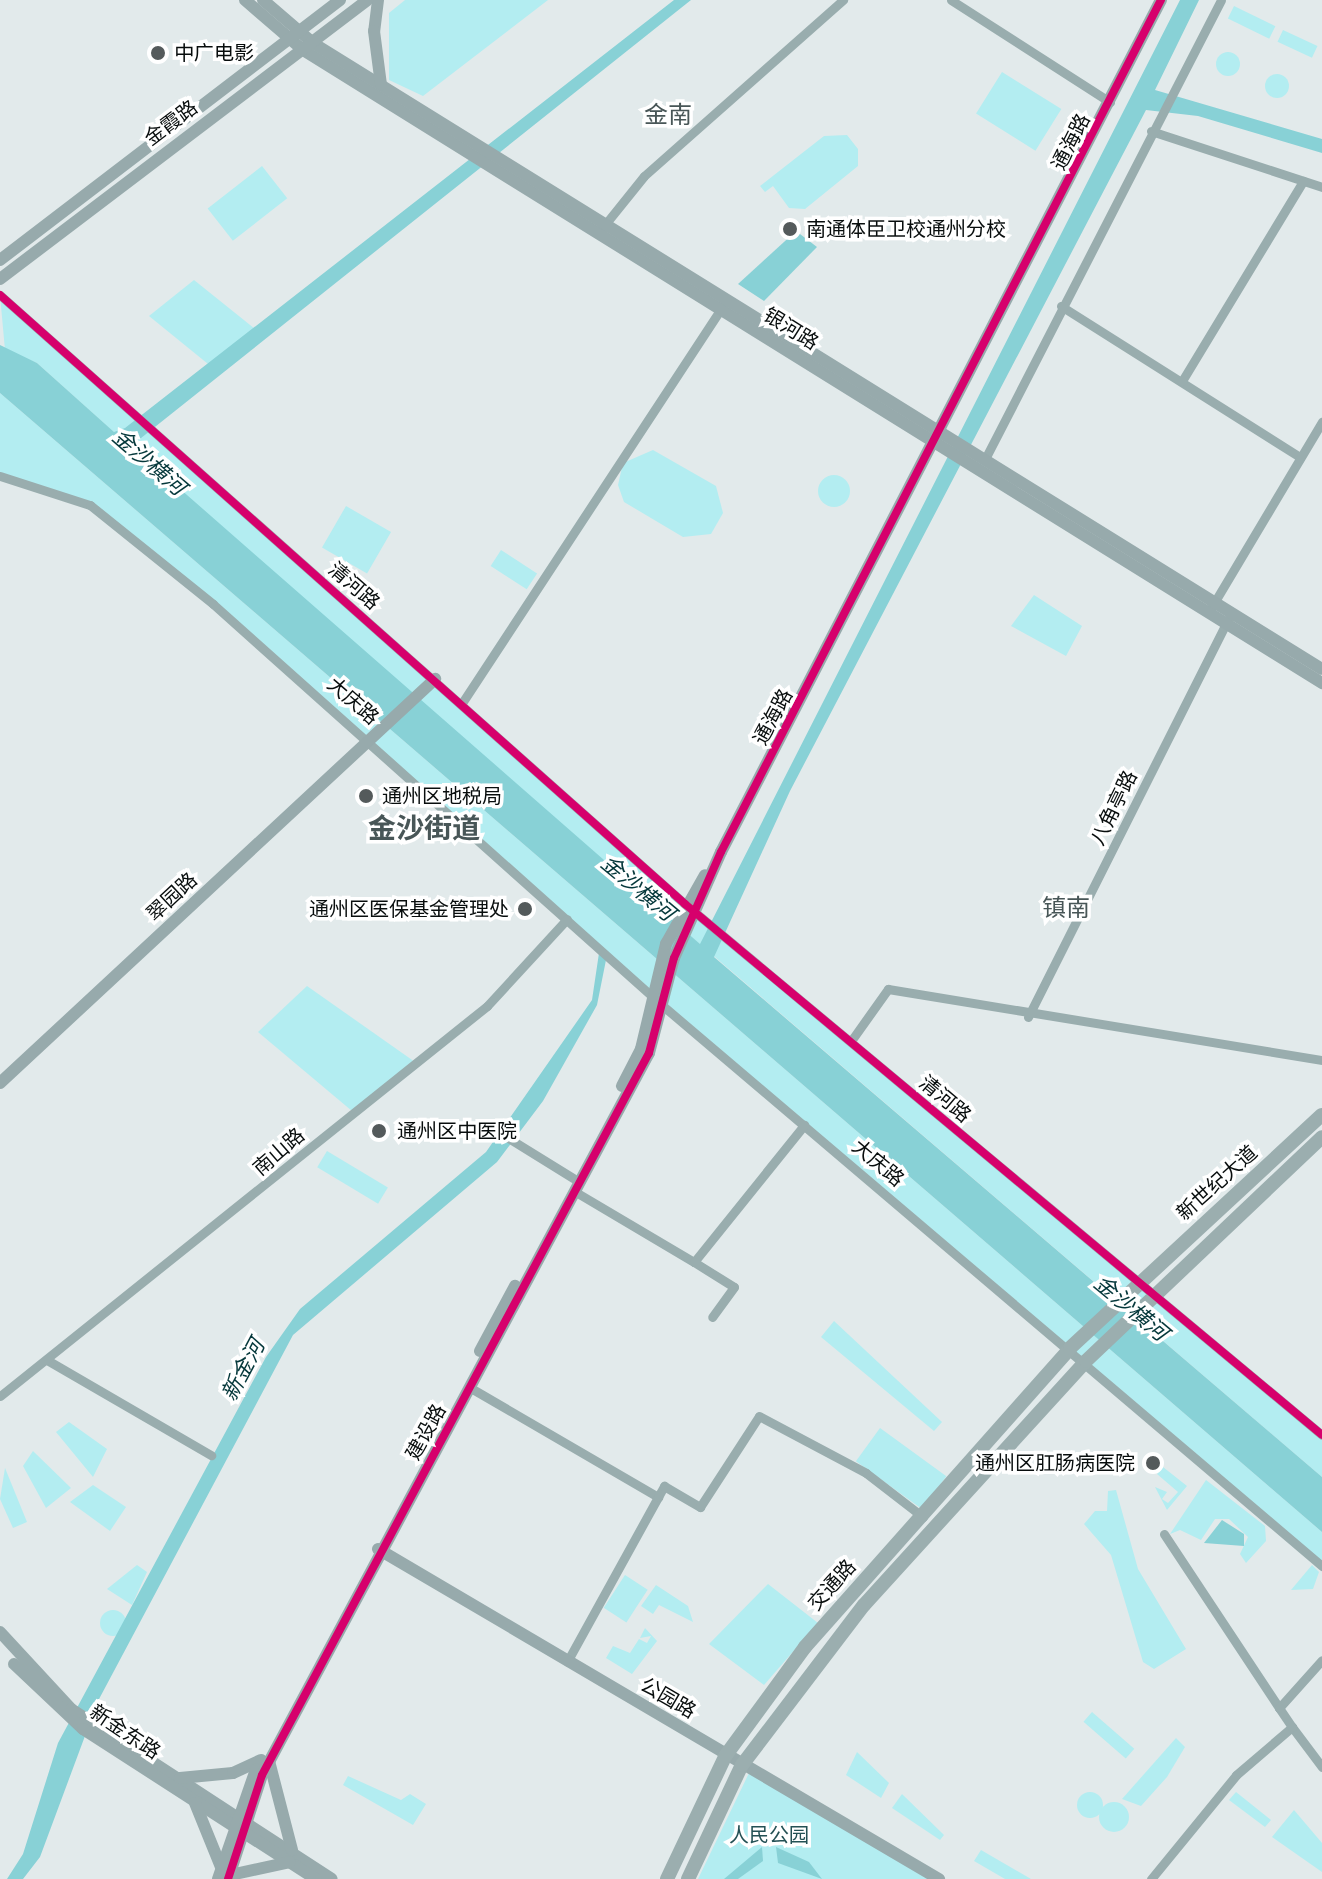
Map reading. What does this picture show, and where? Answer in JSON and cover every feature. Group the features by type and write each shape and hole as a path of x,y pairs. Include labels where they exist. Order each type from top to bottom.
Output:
{"main road":[{"name":"新世纪大道","path":"1070,1348 1322,1115"},
{"name":"新世纪大道","path":"1086,1361 1322,1137"},
{"name":"交通路","path":"667,1879 726,1755 805,1647 1070,1348"},
{"name":"交通路","path":"688,1879 742,1765 864,1605 1086,1361"}],"street":[{"name":"银河路","path":"245,0 308,46 602,228"},
{"name":"银河路","path":"263,0 294,35"},
{"name":"金霞路","path":"0,260 340,0"},
{"name":"金霞路","path":"0,279 367,0"},
{"path":"378,0 374,31 381,85"},
{"path":"602,228 644,176 843,0"},
{"path":"951,0 1110,102"},
{"name":"通海路","path":"658,1002 690,908 939,437 1161,0"},
{"path":"987,465 1061,306 1221,0"},
{"name":"银河路","path":"308,46 381,85 723,305 987,465 1211,608 1322,669"},
{"path":"1151,131 1322,187"},
{"path":"1182,381 1303,181"},
{"name":"清河路","path":"0,295 690,908 1158,1295"},
{"path":"462,703 723,305"},
{"path":"1061,306 1300,457"},
{"path":"1211,608 1322,422"},
{"name":"大庆路","path":"0,476 90,505 372,742 658,1002 1086,1361"},
{"name":"银河路","path":"1228,618 1322,683"},
{"name":"八角亭路","path":"1028,1017 1228,618"},
{"name":"翠园路","path":"0,1083 372,742 435,679"},
{"name":"南山路","path":"0,1396 487,1006 567,919"},
{"path":"851,1041 888,989 1028,1017 1322,1060"},
{"name":"建设路","path":"265,1760 574,1184 649,1053 658,1002"},
{"path":"694,1262 804,1125"},
{"path":"493,1128 734,1287 712,1317"},
{"name":"建设路","path":"224,1875 240,1822 265,1760 469,1387 574,1184"},
{"path":"1158,1295 1322,1435"},
{"path":"47,1360 211,1455"},
{"path":"1086,1361 1322,1566"},
{"path":"469,1387 658,1497"},
{"path":"567,1662 664,1486 700,1507 759,1416 866,1473 923,1517"},
{"path":"1164,1534 1279,1708 1322,1767"},
{"name":"公园路","path":"378,1549 939,1879"},
{"name":"新金东路","path":"0,1632 71,1714"},
{"name":"新金东路","path":"0,1647 92,1730 193,1800 240,1822"},
{"path":"1279,1708 1322,1660"},
{"path":"1151,1879 1236,1775 1292,1727"},
{"name":"新金东路","path":"92,1730 178,1778 240,1822"},
{"path":"178,1778 233,1773 265,1760 291,1857 316,1879"},
{"path":"193,1800 224,1875 291,1857"},
{"path":"240,1822 291,1857 332,1879"}],"green space":[{"path":"405,0 548,0 423,96 389,80 389,13"},
{"path":"1234,6 1275,26 1269,39 1228,19"},
{"path":"1283,30 1317,46 1312,58 1278,42"},
{"path":"1228,52 1237,55 1240,64 1237,73 1228,76 1219,73 1216,64 1219,55"},
{"path":"1002,72 1061,109 1035,151 976,114"},
{"path":"1277,74 1285,78 1289,86 1285,94 1277,98 1269,94 1265,86 1269,78"},
{"path":"847,135 858,149 858,166 805,209 789,208 773,186 765,192 760,186 824,136"},
{"path":"262,166 287,198 233,241 208,208"},
{"path":"194,280 260,333 213,368 149,316"},
{"path":"0,295 685,904 1322,1439 1322,1477 347,642 37,363 5,350"},
{"path":"0,393 1322,1532 1322,1565 663,1006 93,503 0,473"},
{"path":"653,450 716,486 723,513 711,534 683,537 624,502 618,485 623,463"},
{"path":"834,475 845,480 850,491 845,502 834,507 823,502 818,491 823,480"},
{"path":"346,506 391,532 367,574 322,548"},
{"path":"501,550 537,573 527,589 491,566"},
{"path":"1034,595 1082,626 1066,656 1011,626"},
{"path":"307,986 415,1062 352,1111 258,1032"},
{"path":"327,1151 388,1188 378,1204 317,1167"},
{"path":"834,1321 942,1422 934,1431 821,1337"},
{"path":"69,1422 107,1449 93,1477 56,1432"},
{"path":"880,1428 946,1476 922,1509 856,1461"},
{"path":"33,1451 71,1488 46,1508 23,1466"},
{"path":"1163,1467 1187,1486 1167,1510 1155,1487 1167,1492 1162,1499 1168,1503 1178,1492 1157,1474"},
{"path":"5,1468 27,1522 13,1528 0,1499"},
{"path":"1206,1480 1265,1526 1266,1541 1246,1563 1240,1554 1248,1537 1229,1519 1215,1519 1201,1540 1180,1530 1170,1534"},
{"path":"93,1485 126,1507 110,1531 70,1502"},
{"path":"1116,1490 1138,1569 1186,1649 1154,1669 1143,1662 1111,1555 1084,1524 1095,1511 1107,1511 1108,1491"},
{"path":"137,1565 147,1572 132,1605 107,1589"},
{"path":"1312,1565 1319,1572 1313,1589 1291,1590"},
{"path":"625,1575 648,1590 626,1622 604,1608"},
{"path":"768,1584 818,1623 764,1685 709,1644"},
{"path":"656,1585 688,1606 693,1622 659,1605 653,1614 641,1606"},
{"path":"113,1610 122,1614 126,1623 122,1632 113,1636 104,1632 100,1623 104,1614"},
{"path":"645,1628 657,1641 632,1674 606,1658 613,1646 630,1653 639,1639 647,1643 651,1636 640,1638"},
{"path":"1092,1712 1134,1749 1126,1759 1083,1722"},
{"path":"1176,1738 1185,1747 1167,1777 1141,1806 1122,1799"},
{"path":"857,1752 889,1783 881,1798 846,1775"},
{"name":"人民公园","path":"749,1773 933,1879 698,1879"},
{"path":"348,1776 401,1800 410,1794 426,1804 413,1825 343,1785"},
{"path":"1090,1792 1100,1795 1103,1805 1100,1815 1090,1818 1080,1815 1077,1805 1080,1795"},
{"path":"1236,1792 1271,1820 1265,1827 1229,1800"},
{"path":"902,1794 944,1835 940,1840 892,1808"},
{"path":"1114,1802 1124,1807 1129,1817 1124,1827 1114,1832 1104,1827 1099,1817 1104,1807"},
{"path":"1294,1810 1322,1843 1322,1872 1272,1837"},
{"path":"981,1850 1031,1879 1005,1879 974,1861"}],"water":[{"name":"金沙横河","path":"674,0 691,0 131,446 700,944 1180,0 1199,0 1155,90 1322,139 1322,153 1198,116 1146,110 790,791 714,957 1322,1477 1322,1532 0,393 0,345 37,363 114,432 125,428"},
{"path":"796,231 817,247 764,301 738,284"},
{"path":"599,953 606,960 597,1005 543,1101 497,1162 293,1335 98,1701 40,1857 23,1879 7,1879 23,1854 58,1743 266,1357 300,1309 486,1152 592,1000"},
{"path":"1222,1520 1244,1534 1244,1546 1204,1543"},
{"path":"762,1847 763,1861 738,1879 724,1879"},
{"path":"776,1847 809,1862 822,1879 778,1863"}],"cycle path":[{"path":"228,1879 262,1775 649,1053 674,958 721,852 1161,0"},
{"path":"0,295 685,904 1322,1435"}],"place":[{"name":"中广电影","path":"158,53"},
{"name":"南通体臣卫校通州分校","path":"790,229"},
{"name":"通州区地税局","path":"366,796"},
{"name":"通州区医保基金管理处","path":"525,909"},
{"name":"通州区中医院","path":"379,1131"},
{"name":"通州区肛肠病医院","path":"1153,1463"}],"district":[{"name":"金南","path":"668,115"},
{"name":"金沙街道","path":"424,829"},
{"name":"镇南","path":"1066,908"}],"water label":[{"name":"新金河","path":"243,1370"}]}
